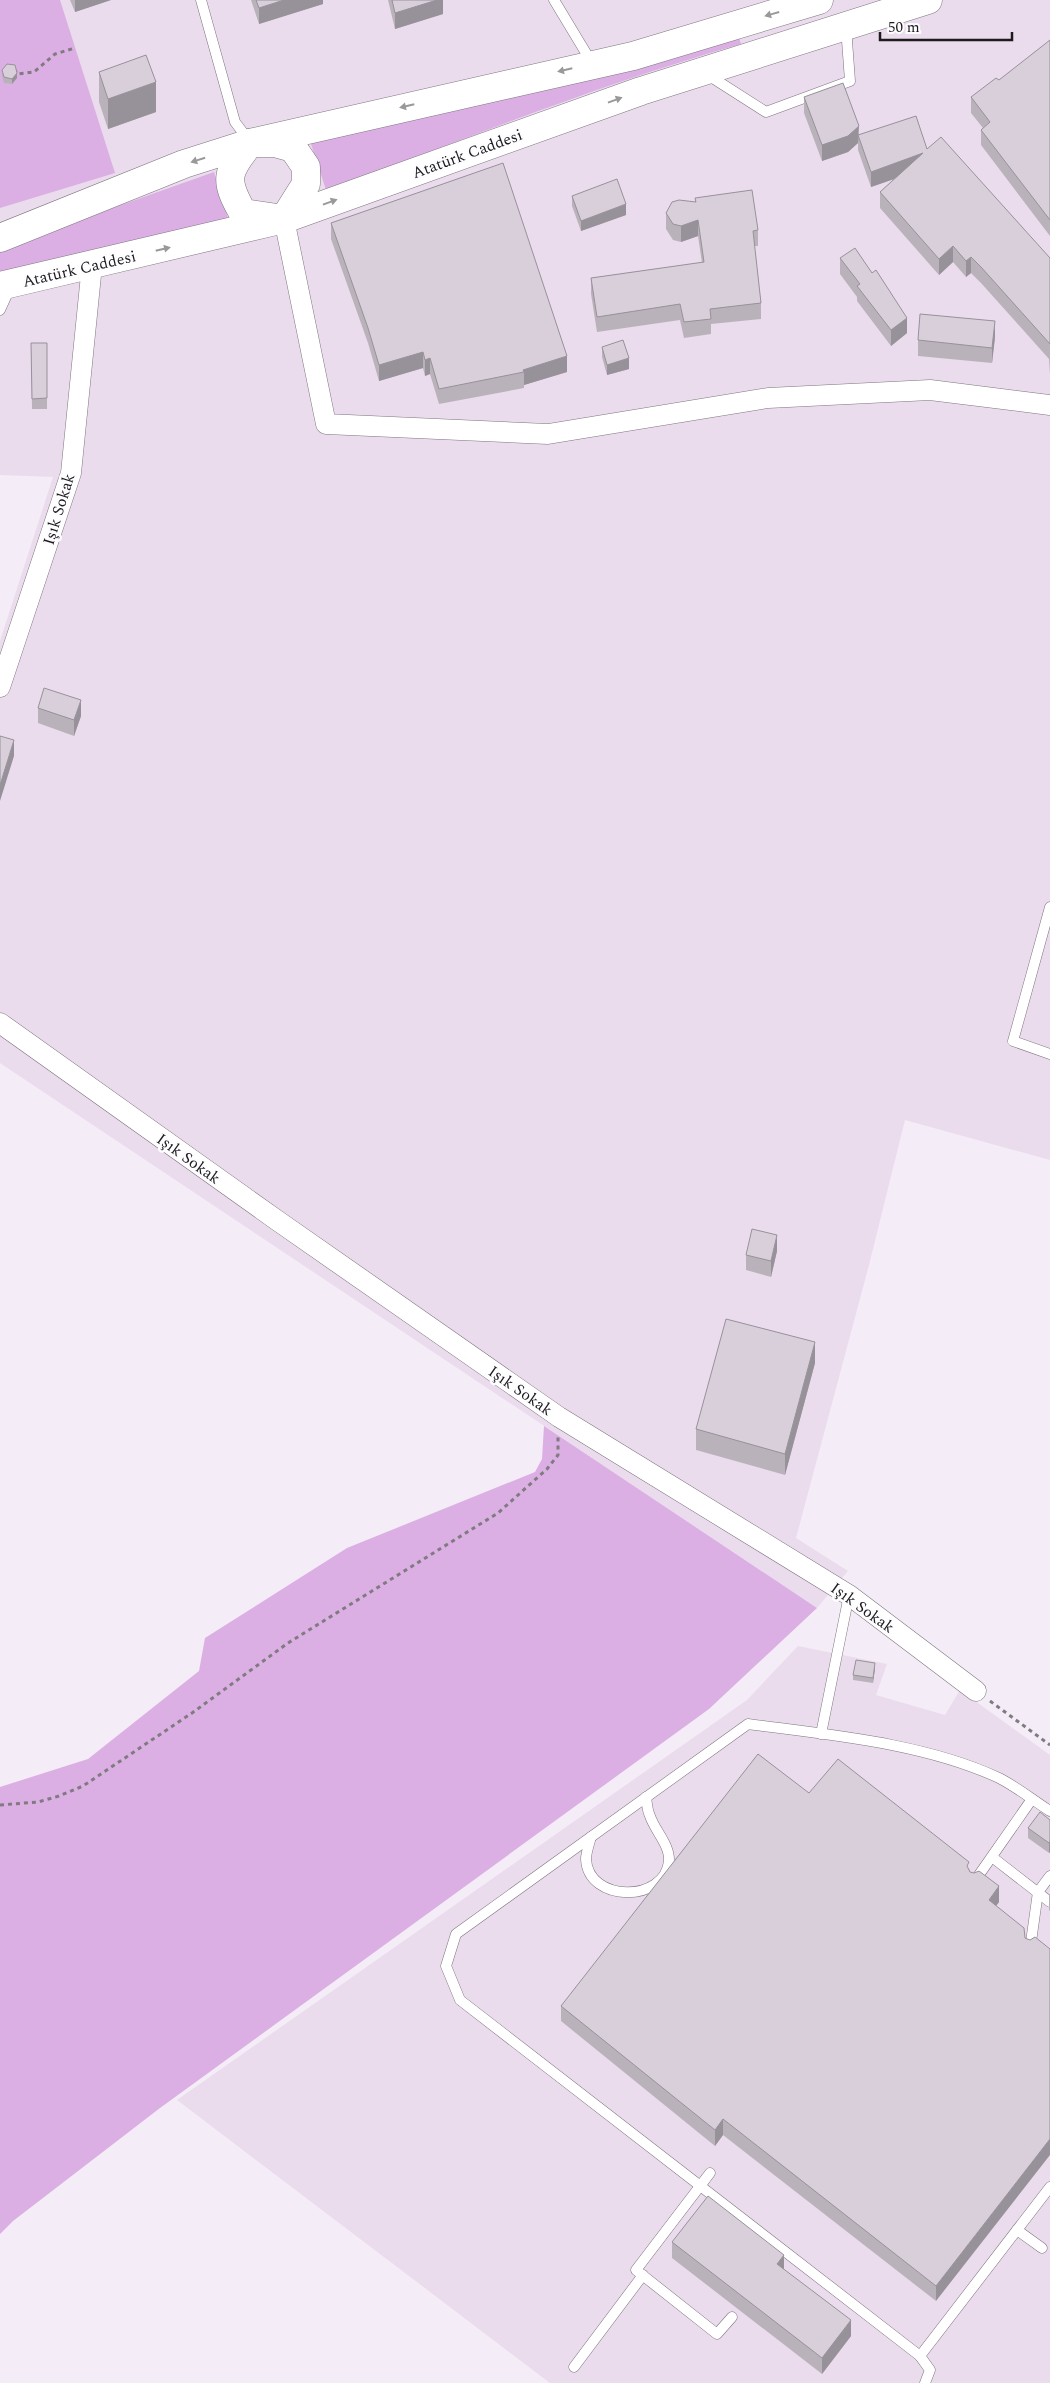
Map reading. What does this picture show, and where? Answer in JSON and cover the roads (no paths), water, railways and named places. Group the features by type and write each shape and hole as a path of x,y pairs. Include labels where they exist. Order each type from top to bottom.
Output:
{"main road":[{"path":"0,238 184,164 250,143 592,63 633,56 819,0"},
{"name":"Atatürk Caddesi","path":"7,284 284,218 641,90 703,72 846,24 928,0"},
{"path":"250,143 275,143 293,148 306,167 306,184 284,218 243,213 231,192 230,173 236,160 250,143"}],"street":[{"path":"284,218 326,424 548,434 768,398 930,390 1050,405"},
{"name":"Işık Sokak","path":"0,687 71,473 92,265"},
{"path":"1022,402 1050,388"},
{"name":"Işık Sokak","path":"0,1023 278,1221 559,1417 849,1595 976,1690"}],"lane":[{"path":"201,0 235,122 250,143"},
{"path":"554,0 592,63"},
{"path":"703,72 766,112 850,81 846,24"},
{"path":"0,310 7,284"},
{"path":"1050,907 1013,1041 1050,1054"},
{"path":"821,1734 849,1595"},
{"path":"925,2383 930,2370 920,2356 460,2000 446,1966 456,1934 748,1724 821,1734 940,1755 1000,1779 1050,1811"},
{"path":"591,1837 586,1859 596,1882 608,1889 622,1893 650,1888 660,1879 669,1862 667,1848 649,1815 646,1797"},
{"path":"974,1882 1032,1799"},
{"path":"992,1857 1050,1902"},
{"path":"1030,1949 1038,1892 1050,1876"},
{"path":"710,2173 636,2270 717,2334 732,2317"},
{"path":"920,2356 1050,2187"},
{"path":"1017,2230 1042,2248"},
{"path":"574,2367 643,2276"}]}
